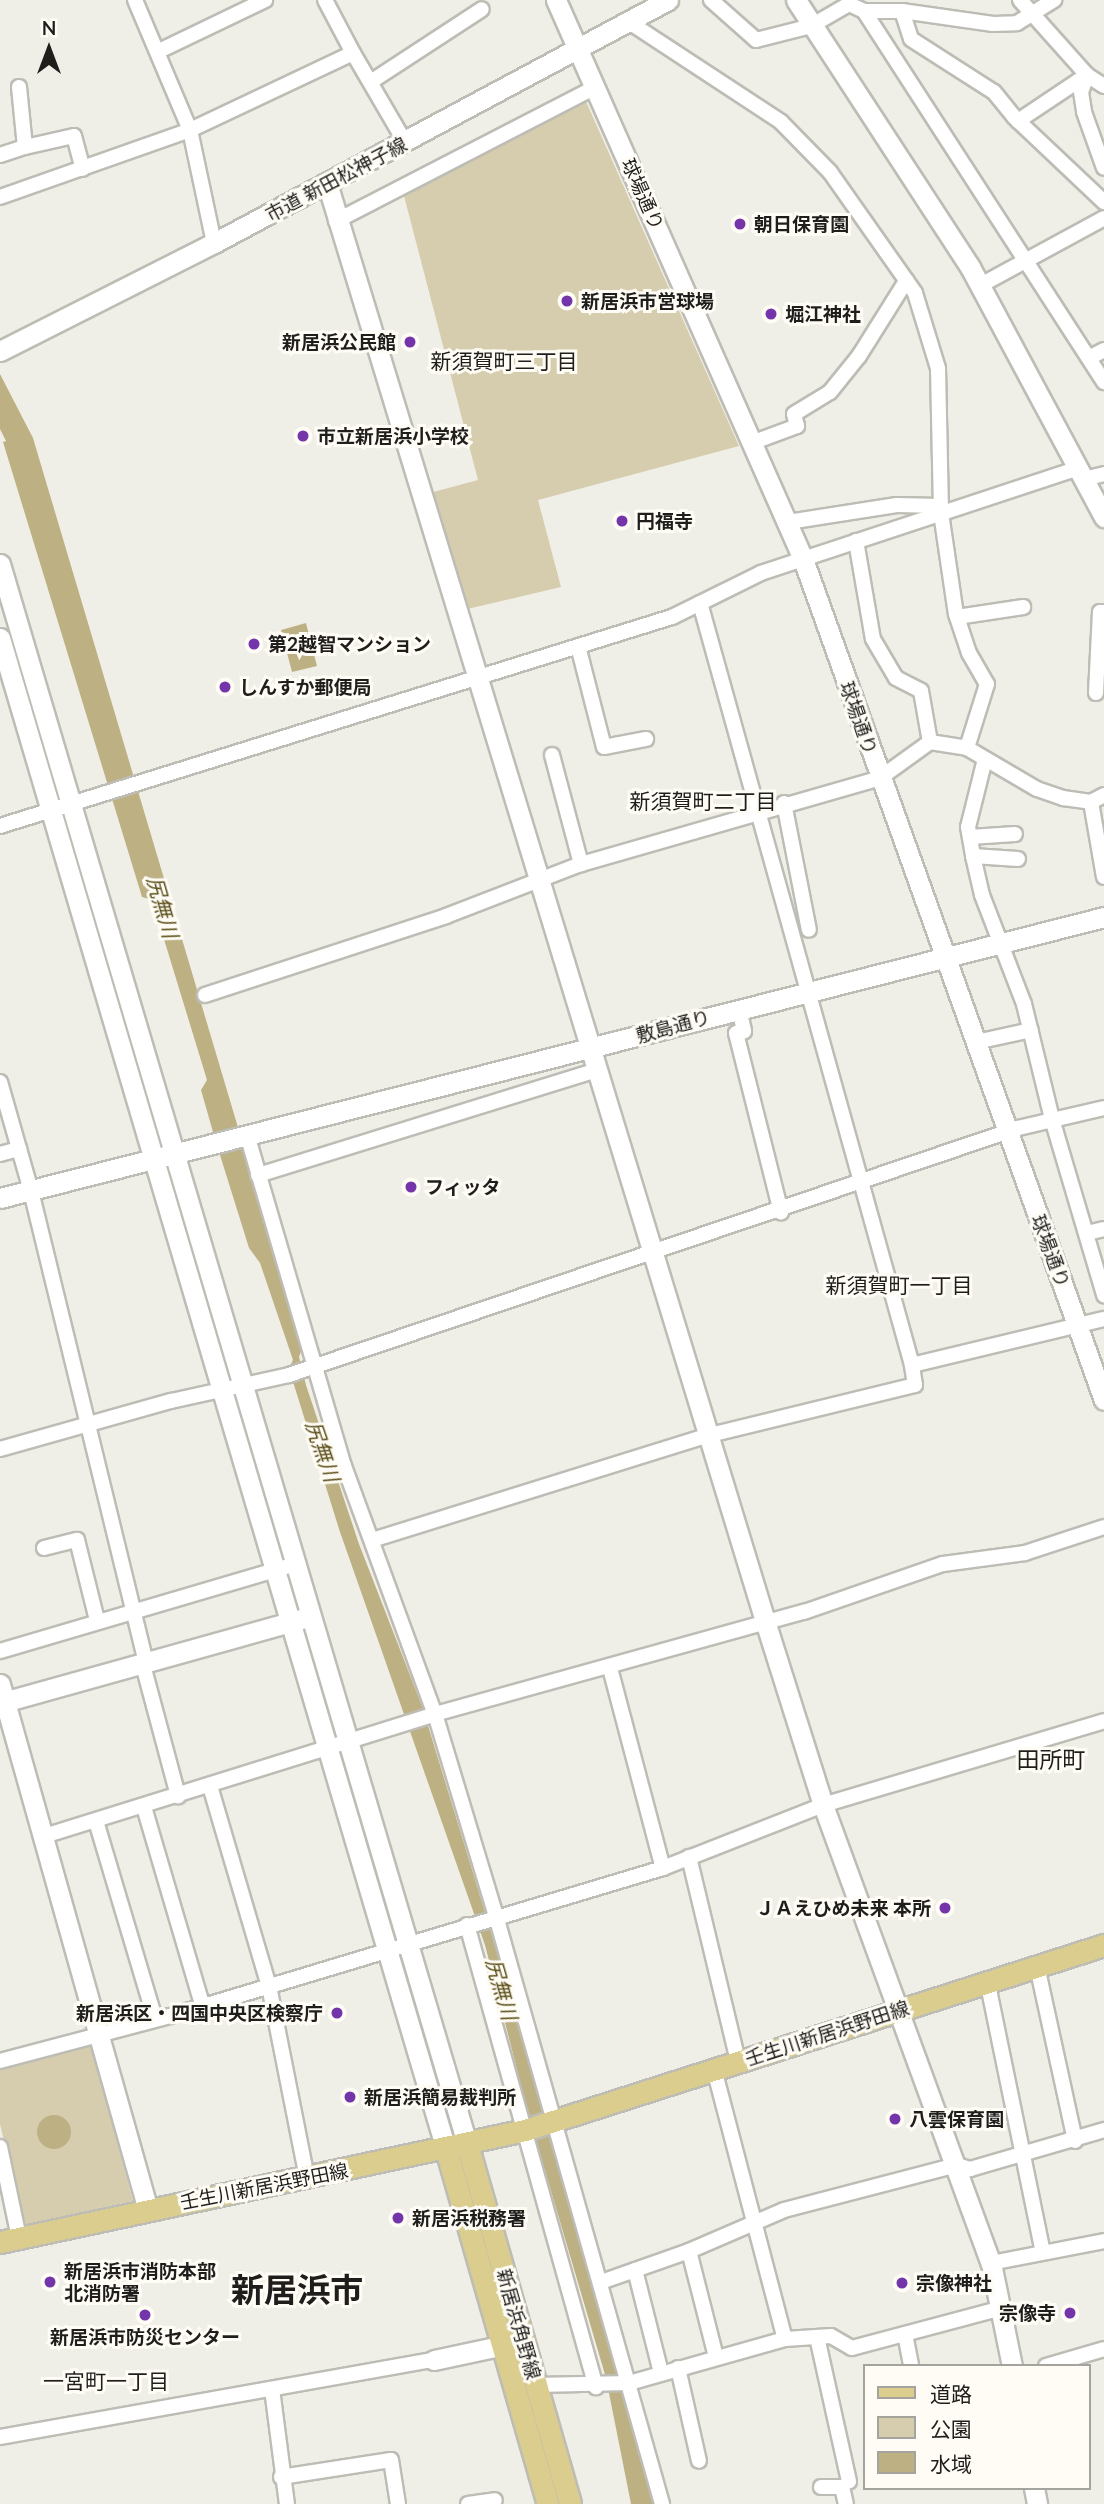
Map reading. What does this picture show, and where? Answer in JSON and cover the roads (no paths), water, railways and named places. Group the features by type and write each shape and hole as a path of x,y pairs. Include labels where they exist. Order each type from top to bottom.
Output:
{"main road":[{"name":"壬生川新居浜野田線","path":"9,2240 456,2147 552,2123 987,1980 1104,1945"},
{"name":"新居浜角野線","path":"456,2147 513,2345 548,2504"},
{"name":"新居浜角野線","path":"513,2345 537,2385 570,2504"}],"street":[{"path":"135,0 159,51 190,130 214,243"},
{"path":"159,51 265,0"},
{"path":"326,0 353,53 372,81 405,142"},
{"name":"球場通り","path":"556,0 754,442 803,559 1104,1400"},
{"path":"711,0 756,40 811,26 856,5 993,24 1017,23 1054,0"},
{"path":"796,0 979,286 1104,517"},
{"path":"1020,0 1098,79"},
{"name":"市道 新田松神子線","path":"0,351 214,243 578,50 663,1"},
{"path":"856,5 939,121 1024,262 1104,382"},
{"path":"372,81 482,9"},
{"path":"902,11 911,39 994,92 1018,121 1104,202"},
{"path":"629,22 782,122 830,172 915,293 938,368 940,509 957,617 969,653 987,684 967,748"},
{"path":"0,197 190,130 353,53"},
{"path":"1018,121 1098,79"},
{"path":"1098,79 1082,92 1084,113 1104,168"},
{"path":"19,87 25,147"},
{"path":"337,221 596,87"},
{"path":"0,155 74,136 83,169"},
{"path":"327,183 765,1621 823,1805 991,2263 1012,2364"},
{"path":"979,286 1104,218"},
{"path":"754,442 797,426 794,414 830,392 859,356 906,281"},
{"path":"1088,358 1104,350"},
{"path":"0,826 672,617 761,573 940,509 1080,474 1104,474"},
{"path":"788,522 897,505 940,509"},
{"path":"856,541 873,639 896,678 921,691 930,742"},
{"path":"0,564 100,901 164,1158 231,1386 274,1570 325,1751 396,1948 456,2147"},
{"path":"372,1539 710,1435 915,1385 912,1365 861,1181 755,814 700,603"},
{"path":"957,617 1024,607"},
{"path":"1096,693 1100,612 1104,612"},
{"path":"0,638 78,905 164,1158"},
{"path":"578,646 604,747 646,739"},
{"path":"205,995 446,916 581,864 755,814 784,803 880,778 930,742 967,748 1037,789 1098,798 1104,877"},
{"path":"552,755 581,864"},
{"path":"985,759 968,827 973,856 1031,1030 1052,1119 1104,1295"},
{"path":"784,803 809,930"},
{"path":"970,837 1015,834"},
{"path":"973,856 1018,859"},
{"path":"78,905 100,901"},
{"name":"敷島通り","path":"164,1158 1104,916"},
{"path":"739,1009 744,1031 736,1033 781,1212"},
{"path":"976,1042 1031,1030"},
{"path":"258,1175 598,1070"},
{"path":"0,1082 31,1191 178,1796"},
{"path":"0,1449 87,1423 231,1386 289,1375 482,1307 781,1212 861,1181 1052,1119 1104,1108"},
{"path":"246,1138 311,1367 432,1715 601,2282 662,2504"},
{"path":"0,1154 19,1149"},
{"path":"0,1198 164,1158"},
{"path":"1087,1233 1104,1229"},
{"path":"912,1365 1104,1319"},
{"path":"231,1386 296,1564 312,1616 348,1742 396,1948"},
{"path":"44,1836 325,1751 432,1715 610,1668 943,1564 1025,1553 1104,1527"},
{"path":"44,1548 78,1539 97,1620"},
{"path":"0,1651 131,1610 296,1564"},
{"path":"148,2210 44,1836 2,1696 145,1665 312,1616"},
{"path":"610,1668 663,1868"},
{"path":"0,2061 269,1986 663,1868 823,1805 1104,1721"},
{"path":"210,1786 269,1986 307,2178"},
{"path":"145,1807 202,2004"},
{"path":"96,1821 155,2019"},
{"path":"689,1857 738,2061"},
{"path":"469,1924 599,2387"},
{"path":"1037,1966 1075,2141"},
{"path":"987,1980 1043,2252"},
{"path":"715,2069 785,2339"},
{"path":"601,2282 689,2251 784,2210 957,2165 970,2169 1075,2141 1104,2130"},
{"path":"0,2147 9,2240"},
{"path":"991,2263 1104,2241"},
{"path":"689,2251 716,2357"},
{"path":"635,2270 661,2373"},
{"path":"537,2385 599,2387 627,2384 785,2339 831,2336 852,2348 1002,2308"},
{"path":"905,2334 911,2364"},
{"path":"817,2337 849,2481"},
{"path":"0,2437 513,2345"},
{"path":"1053,2364 1104,2349"},
{"path":"678,2368 699,2461"},
{"path":"272,2389 281,2477 287,2504"},
{"path":"281,2477 391,2460 398,2504"},
{"path":"821,2487 842,2487 846,2504"},
{"path":"468,2504 495,2500"}],"water":[{"name":"尻無川","path":"0,374 33,438 303,1346 299,1357 306,1385 359,1544 422,1706 626,2396 653,2504 631,2504 606,2378 529,2116 485,1945 340,1532 289,1369 293,1360 260,1263 249,1248 215,1139 201,1090 207,1080 152,900 142,897 3,442 6,441 0,429"},
{"path":"306,623 317,666 292,672 281,630"},
{"path":"54,2115 66,2120 71,2132 66,2144 54,2149 42,2144 37,2132 42,2120"}],"place":[{"name":"朝日保育園","path":"740,224"},
{"name":"新居浜市営球場","path":"567,301"},
{"name":"堀江神社","path":"771,314"},
{"name":"新居浜公民館","path":"410,342"},
{"name":"市立新居浜小学校","path":"303,436"},
{"name":"円福寺","path":"622,521"},
{"name":"第2越智マンション","path":"254,644"},
{"name":"しんすか郵便局","path":"225,687"},
{"name":"フィッタ","path":"411,1187"},
{"name":"ＪＡえひめ未来 本所","path":"945,1908"},
{"name":"新居浜区・四国中央区検察庁","path":"337,2013"},
{"name":"新居浜簡易裁判所","path":"350,2097"},
{"name":"八雲保育園","path":"895,2119"},
{"name":"新居浜税務署","path":"398,2218"},
{"name":"新居浜市消防本部 北消防署","path":"50,2282"},
{"name":"宗像神社","path":"902,2283"},
{"name":"宗像寺","path":"1070,2313"},
{"name":"新居浜市防災センター","path":"145,2315"}],"district":[{"name":"新須賀町三丁目","path":"504,361"},
{"name":"新須賀町二丁目","path":"703,801"},
{"name":"新須賀町一丁目","path":"899,1285"},
{"name":"田所町","path":"1051,1759"},
{"name":"新居浜市","path":"297,2290"},
{"name":"一宮町一丁目","path":"106,2381"}]}
